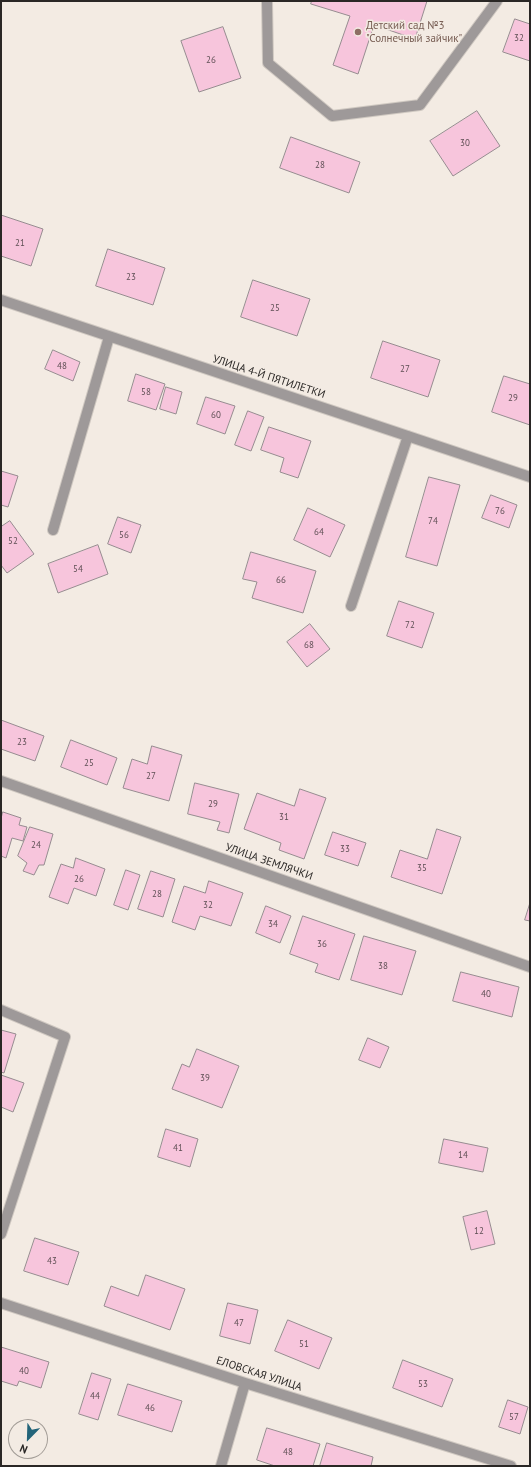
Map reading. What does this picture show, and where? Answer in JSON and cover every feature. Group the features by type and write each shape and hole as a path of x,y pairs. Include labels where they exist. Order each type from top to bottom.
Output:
{"street":[{"path":"267,1 268,63 332,116 420,105 497,1"},
{"name":"УЛИЦА 4-Й ПЯТИЛЕТКИ","path":"1,300 530,477"},
{"path":"53,530 109,337"},
{"path":"351,606 408,436"},
{"name":"УЛИЦА ЗЕМЛЯЧКИ","path":"1,781 530,967"},
{"path":"1,1010 65,1037 1,1234"},
{"name":"ЕЛОВСКАЯ УЛИЦА","path":"1,1303 245,1383 511,1466"},
{"path":"221,1466 245,1383"}],"building":[{"name":"Детский сад №3 \"Солнечный зайчик\"","path":"312,1 427,1 415,39 374,25 358,74 333,65 350,16 311,4"},
{"path":"515,19 530,24 530,61 503,52"},
{"path":"223,27 241,78 199,92 181,41"},
{"path":"477,111 500,146 453,176 430,141"},
{"path":"291,137 360,162 349,193 280,168"},
{"path":"1,215 43,229 31,266 1,256"},
{"path":"108,249 165,268 153,305 96,286"},
{"path":"253,280 310,299 297,336 241,317"},
{"path":"383,341 440,360 428,397 371,378"},
{"path":"53,350 80,362 73,381 45,369"},
{"path":"136,374 165,384 156,410 128,401"},
{"path":"504,376 530,384 530,425 492,412"},
{"path":"166,387 182,392 176,414 160,409"},
{"path":"206,397 235,406 225,434 197,424"},
{"path":"248,411 264,417 251,451 235,445"},
{"path":"269,427 311,441 298,478 280,472 284,458 261,450"},
{"path":"1,471 18,476 8,507 1,505"},
{"path":"429,477 460,485 437,566 406,557"},
{"path":"491,495 517,505 509,528 482,518"},
{"path":"308,508 345,525 330,557 294,540"},
{"path":"118,517 141,525 131,553 108,544"},
{"path":"10,521 34,554 7,573 1,565 1,527"},
{"path":"98,545 108,574 58,593 48,564"},
{"path":"251,552 316,571 303,613 252,598 257,582 243,579"},
{"path":"399,601 434,613 422,648 387,636"},
{"path":"310,624 330,649 307,667 287,642"},
{"path":"1,720 44,736 35,761 1,749"},
{"path":"71,740 117,758 107,785 61,767"},
{"path":"152,746 182,755 169,801 123,788 132,759 147,764"},
{"path":"195,783 239,794 229,833 217,830 220,822 188,814"},
{"path":"300,789 326,798 304,859 279,850 281,843 244,829 257,793 294,806"},
{"path":"3,812 21,818 19,825 27,827 23,841 12,838 6,858 1,856 1,819"},
{"path":"30,827 53,834 44,865 39,865 34,875 23,871 27,863 18,856"},
{"path":"437,829 461,837 442,894 391,877 400,850 427,859"},
{"path":"333,832 366,843 358,866 325,855"},
{"path":"76,858 105,869 96,896 74,888 68,904 49,897 61,864 73,868"},
{"path":"126,870 140,875 128,910 114,905"},
{"path":"151,871 175,879 163,917 138,909"},
{"path":"209,881 243,893 231,926 200,916 195,930 172,922 184,886 205,893"},
{"path":"530,903 530,921 525,920"},
{"path":"266,906 291,916 280,943 256,933"},
{"path":"303,916 355,934 339,980 315,972 318,964 290,954"},
{"path":"364,936 416,951 402,995 351,980"},
{"path":"461,972 519,987 512,1017 453,1001"},
{"path":"1,1030 16,1034 4,1073 1,1072"},
{"path":"368,1038 389,1047 380,1068 359,1060"},
{"path":"197,1049 239,1066 222,1108 172,1089 182,1064 189,1067"},
{"path":"1,1075 24,1083 13,1112 1,1107"},
{"path":"166,1129 198,1139 190,1167 158,1157"},
{"path":"444,1139 488,1148 483,1172 439,1163"},
{"path":"487,1211 495,1244 471,1250 463,1217"},
{"path":"35,1238 79,1252 68,1285 24,1271"},
{"path":"146,1275 185,1289 170,1330 104,1306 111,1286 138,1296"},
{"path":"228,1303 258,1310 250,1344 220,1336"},
{"path":"288,1320 332,1338 319,1369 275,1351"},
{"path":"1,1347 49,1362 41,1388 19,1381 17,1386 1,1381"},
{"path":"403,1360 453,1379 442,1407 393,1388"},
{"path":"92,1373 111,1379 98,1420 79,1414"},
{"path":"128,1384 182,1401 172,1432 118,1415"},
{"path":"508,1400 528,1407 520,1434 499,1427"},
{"path":"267,1428 320,1444 313,1466 275,1466 257,1460"},
{"path":"327,1443 373,1457 371,1466 320,1466"}],"place":[{"name":"Детский сад №3 \"Солнечный зайчик\"","path":"358,32"}]}
